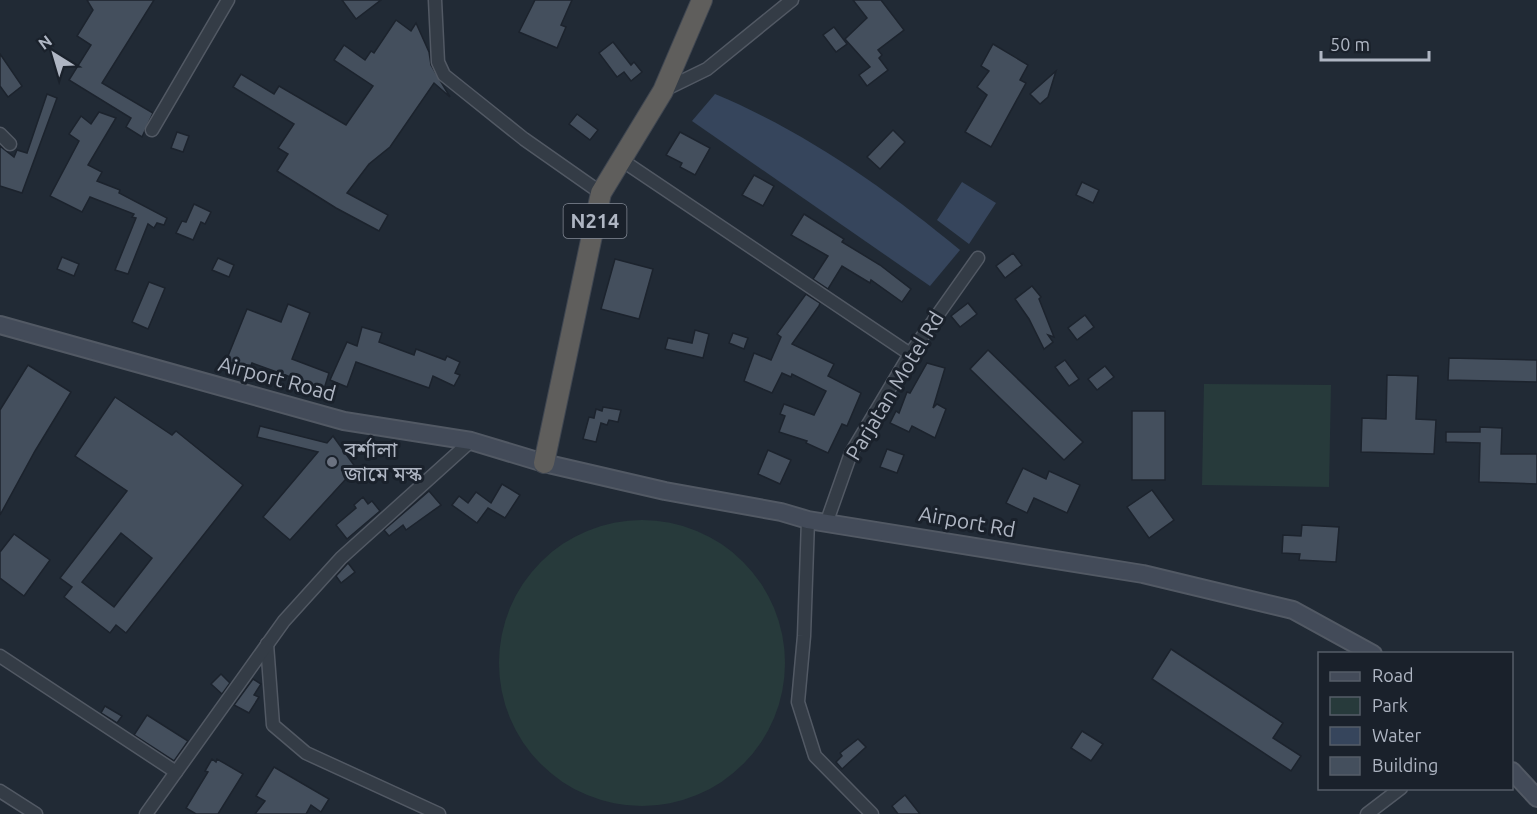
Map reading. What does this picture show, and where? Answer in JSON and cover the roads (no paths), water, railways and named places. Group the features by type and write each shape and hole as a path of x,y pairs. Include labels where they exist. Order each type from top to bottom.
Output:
{"highway":[{"name":"N214","path":"544,463 601,193 663,91 702,0"}],"main road":[{"name":"Airport Road","path":"0,325 344,421 471,441 544,463"},
{"name":"Airport Rd","path":"544,463 665,491 782,512 808,520 827,521 1143,574 1293,610 1369,652"},
{"path":"1513,772 1537,798"}],"street":[{"path":"152,130 228,0"},
{"path":"435,0 438,62 444,75 524,139 601,193"},
{"path":"663,91 707,69 792,0"},
{"path":"0,134 10,144"},
{"path":"620,159 910,354"},
{"name":"Parjatan Motel Rd","path":"827,521 851,453 910,354 978,258"},
{"path":"146,814 284,621 341,558 471,441"},
{"path":"808,520 804,636 798,702 815,756 872,814"},
{"path":"267,644 273,725 306,753 439,814"},
{"path":"0,656 176,772"},
{"path":"1367,814 1400,790"},
{"path":"0,791 36,814"}],"water":[{"path":"715,94 812,143 873,183 960,250 930,286 692,121"},
{"path":"962,182 996,203 969,244 937,220"}],"place":[{"name":"বর্শালা জামে মস্ক","path":"332,462"}]}
